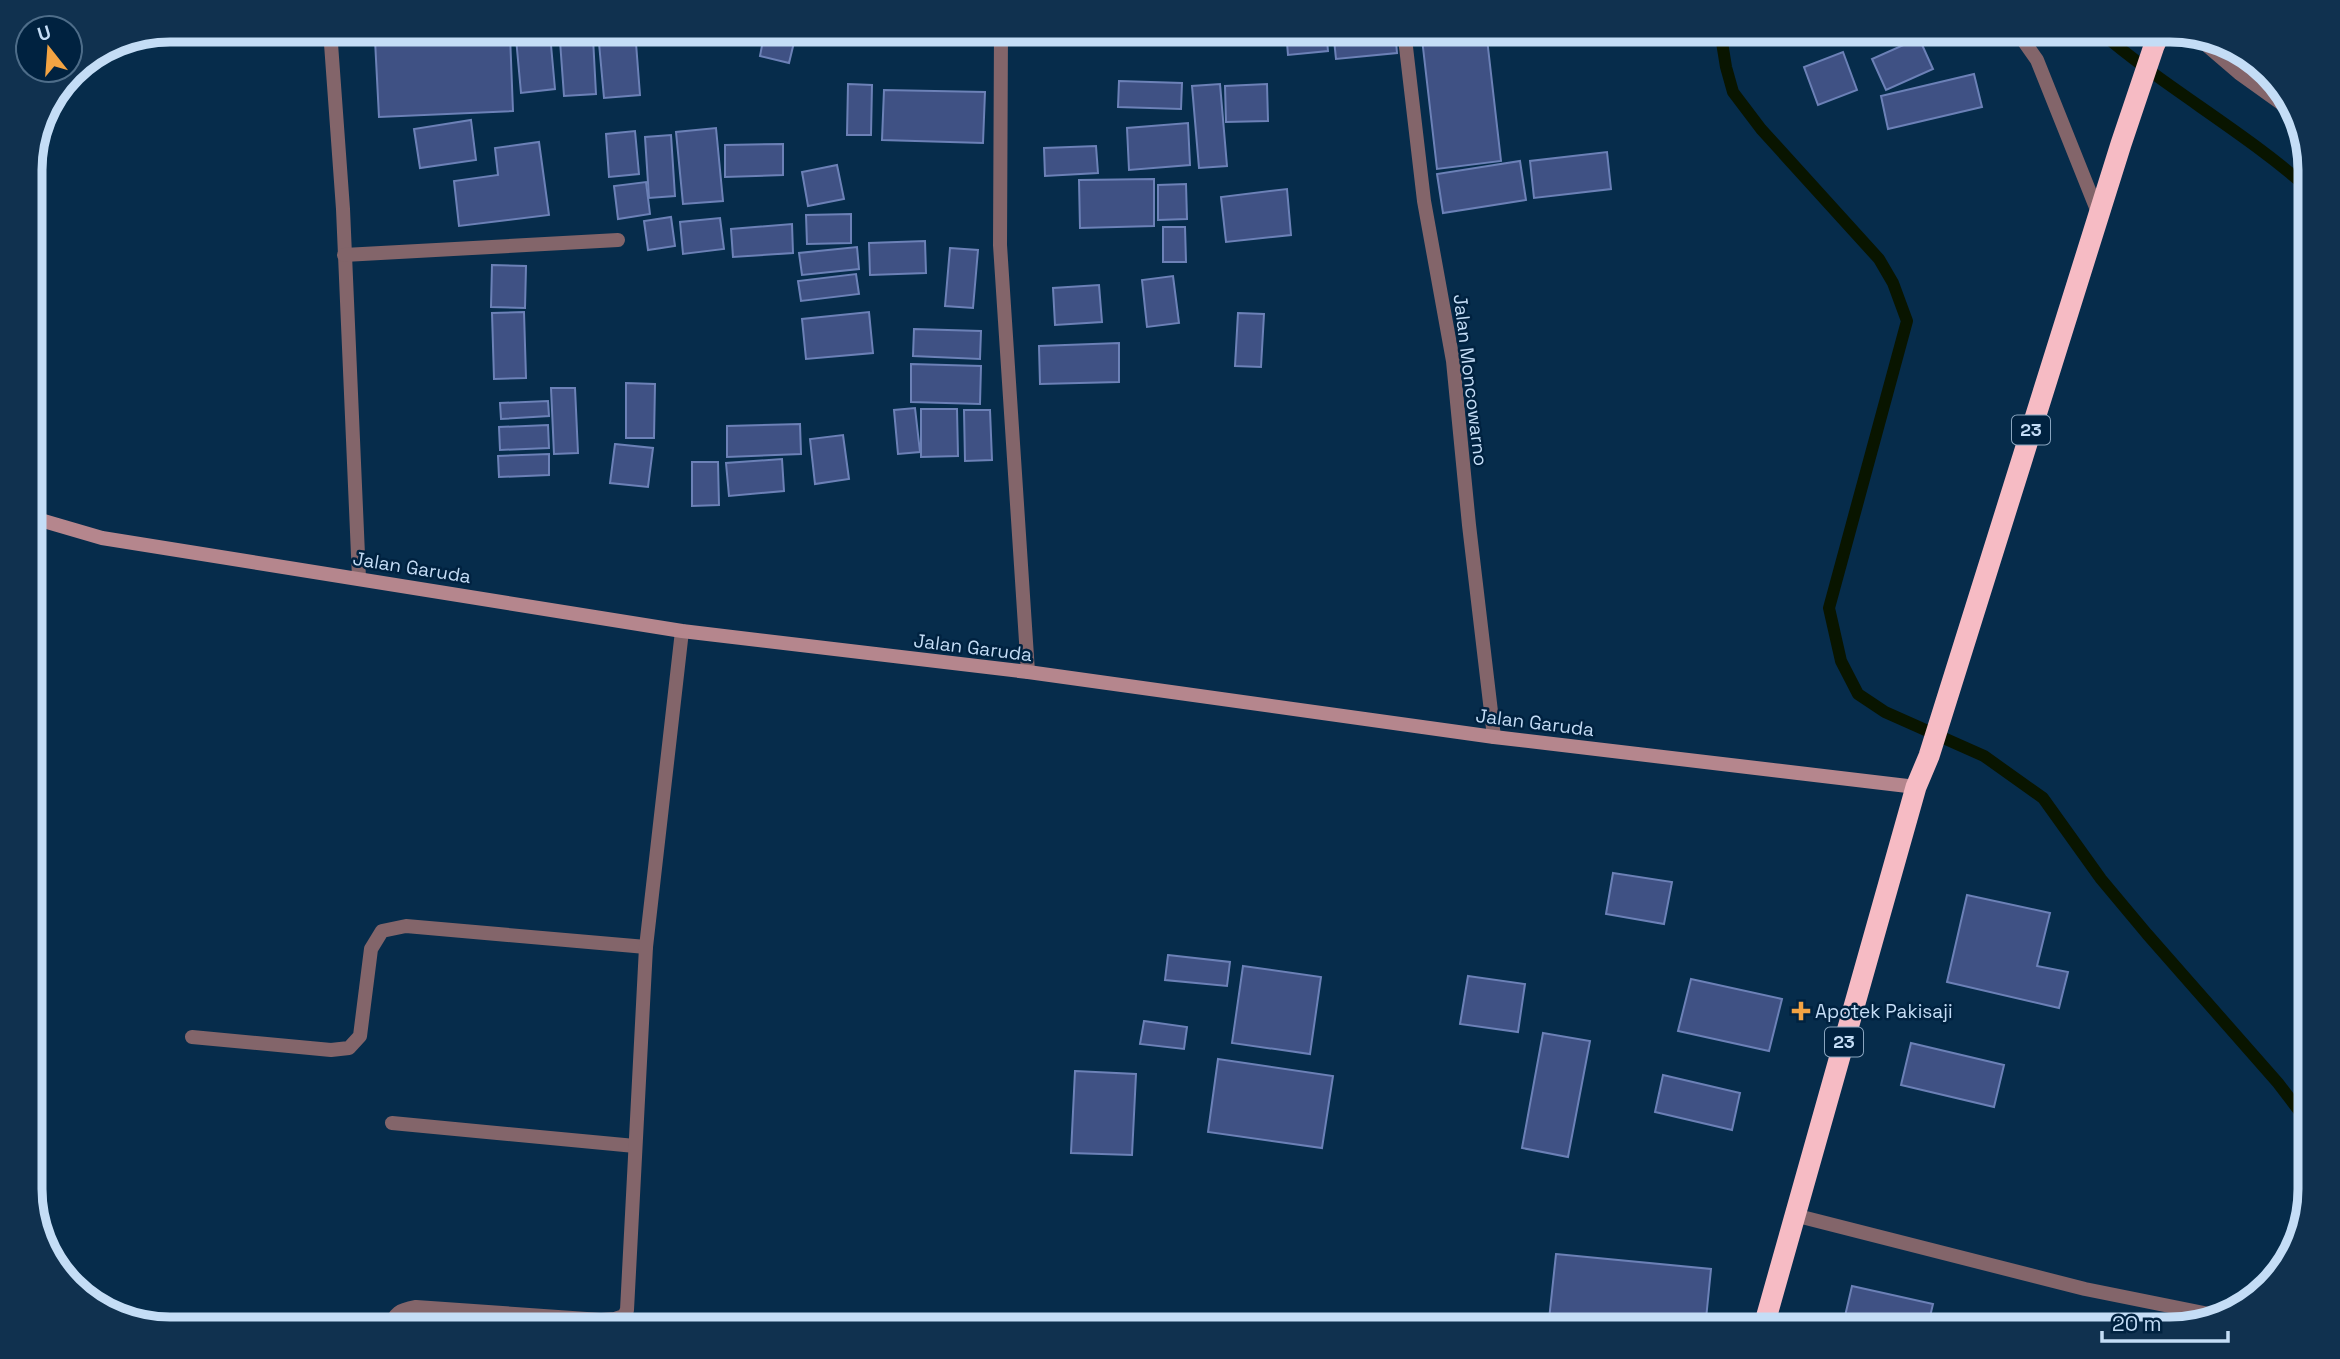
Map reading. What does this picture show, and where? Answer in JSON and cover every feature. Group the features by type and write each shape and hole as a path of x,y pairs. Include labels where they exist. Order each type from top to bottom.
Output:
{"highway":[{"name":"23","path":"1766,1317 1916,788 1929,756 2121,144 2157,42"}],"street":[{"path":"331,42 343,209 359,578"},
{"path":"1000,42 1000,245 1028,673"},
{"name":"Jalan Moncowarno","path":"1405,42 1424,201 1453,361 1494,737"},
{"path":"2024,42 2037,60 2099,215"},
{"path":"2211,49 2278,101"},
{"path":"344,255 618,240"},
{"name":"Jalan Garuda","path":"42,520 102,538 682,631 1028,673 1494,737 1916,788"},
{"path":"618,1317 624,1316 627,1310 646,947 682,631"},
{"path":"192,1037 331,1050 349,1048 360,1037 371,949 382,931 406,926 646,947"},
{"path":"392,1123 635,1146"},
{"path":"1794,1215 2085,1289 2203,1313"},
{"path":"393,1317 400,1310 416,1307 558,1317"}],"building":[{"path":"375,42 510,42 513,111 379,117"},
{"path":"516,42 551,42 555,89 521,93"},
{"path":"560,42 593,42 596,94 564,96"},
{"path":"599,42 636,42 640,95 604,98"},
{"path":"763,42 794,42 789,63 760,56"},
{"path":"1287,42 1327,42 1328,51 1288,55"},
{"path":"1334,42 1396,42 1397,53 1336,59"},
{"path":"1422,42 1487,42 1501,161 1437,169"},
{"path":"1910,42 1921,42 1933,69 1886,90 1872,59"},
{"path":"1843,52 1857,90 1818,105 1804,67"},
{"path":"1974,74 1982,107 1888,129 1881,96"},
{"path":"1119,81 1182,83 1181,109 1118,107"},
{"path":"848,84 872,85 871,135 847,135"},
{"path":"1220,84 1227,166 1199,168 1192,86"},
{"path":"1267,84 1268,121 1226,122 1225,86"},
{"path":"884,90 985,92 983,143 882,140"},
{"path":"471,120 476,160 420,168 414,129"},
{"path":"1188,123 1190,165 1129,170 1127,128"},
{"path":"716,128 723,201 683,204 676,132"},
{"path":"635,131 639,174 609,177 606,134"},
{"path":"671,135 675,196 649,198 645,137"},
{"path":"539,142 549,215 459,226 454,181 498,175 495,148"},
{"path":"783,144 783,175 725,177 725,145"},
{"path":"1096,146 1098,173 1045,176 1044,148"},
{"path":"1607,152 1611,189 1534,198 1530,161"},
{"path":"1520,161 1526,200 1443,213 1437,174"},
{"path":"837,165 844,199 808,206 802,172"},
{"path":"1154,179 1154,226 1080,228 1079,180"},
{"path":"646,182 650,214 618,219 614,186"},
{"path":"1186,184 1187,219 1158,220 1158,185"},
{"path":"1287,189 1291,235 1226,242 1221,197"},
{"path":"851,214 851,243 807,244 806,215"},
{"path":"671,217 675,246 648,250 644,221"},
{"path":"720,218 724,249 683,254 680,222"},
{"path":"792,224 793,253 733,257 731,229"},
{"path":"1163,227 1185,227 1186,262 1163,262"},
{"path":"925,241 926,273 870,275 869,243"},
{"path":"857,247 859,269 802,275 799,253"},
{"path":"950,248 978,250 973,308 945,306"},
{"path":"492,265 526,266 525,308 491,307"},
{"path":"856,274 859,294 801,301 798,281"},
{"path":"1173,276 1179,323 1147,327 1142,280"},
{"path":"1099,285 1102,322 1055,325 1053,288"},
{"path":"524,312 526,378 494,379 492,313"},
{"path":"869,312 873,353 806,359 802,319"},
{"path":"1238,313 1264,314 1261,367 1235,366"},
{"path":"914,329 981,331 980,359 913,356"},
{"path":"1119,343 1119,382 1040,384 1039,346"},
{"path":"911,364 981,366 980,404 911,402"},
{"path":"626,383 655,384 654,438 626,438"},
{"path":"551,388 575,388 578,453 554,454"},
{"path":"548,401 549,416 501,419 500,403"},
{"path":"915,408 920,452 898,454 894,410"},
{"path":"921,409 957,409 958,456 921,457"},
{"path":"964,410 990,410 992,460 965,461"},
{"path":"800,424 801,454 727,457 727,426"},
{"path":"548,425 549,448 500,450 499,427"},
{"path":"843,435 849,479 815,484 810,439"},
{"path":"615,444 653,448 648,487 610,483"},
{"path":"549,454 549,475 499,477 498,456"},
{"path":"782,459 784,491 729,496 726,463"},
{"path":"692,462 718,462 719,505 692,506"},
{"path":"1613,873 1672,882 1664,924 1606,914"},
{"path":"1967,895 2050,913 2037,966 2068,972 2059,1008 1947,982"},
{"path":"1168,955 1230,962 1227,986 1165,980"},
{"path":"1243,966 1321,977 1310,1054 1232,1043"},
{"path":"1468,976 1525,984 1518,1032 1460,1024"},
{"path":"1691,979 1782,999 1769,1051 1678,1031"},
{"path":"1144,1021 1187,1027 1184,1049 1140,1044"},
{"path":"1543,1033 1590,1041 1568,1157 1522,1148"},
{"path":"1911,1043 2004,1065 1994,1107 1901,1085"},
{"path":"1218,1059 1333,1076 1322,1148 1208,1132"},
{"path":"1075,1071 1136,1074 1132,1155 1071,1153"},
{"path":"1663,1075 1740,1093 1732,1130 1655,1112"},
{"path":"1556,1254 1711,1269 1706,1317 1549,1317"},
{"path":"1852,1286 1933,1304 1930,1317 1845,1317"}],"waterway":[{"path":"1722,42 1733,92 1761,129 1879,259 1893,283 1907,321 1829,608 1841,661 1858,694 1885,712 1984,756 2043,798 2101,879 2298,1109"},
{"path":"2113,42 2298,180"}],"place":[{"name":"Apotek Pakisaji","path":"1801,1011"}]}
